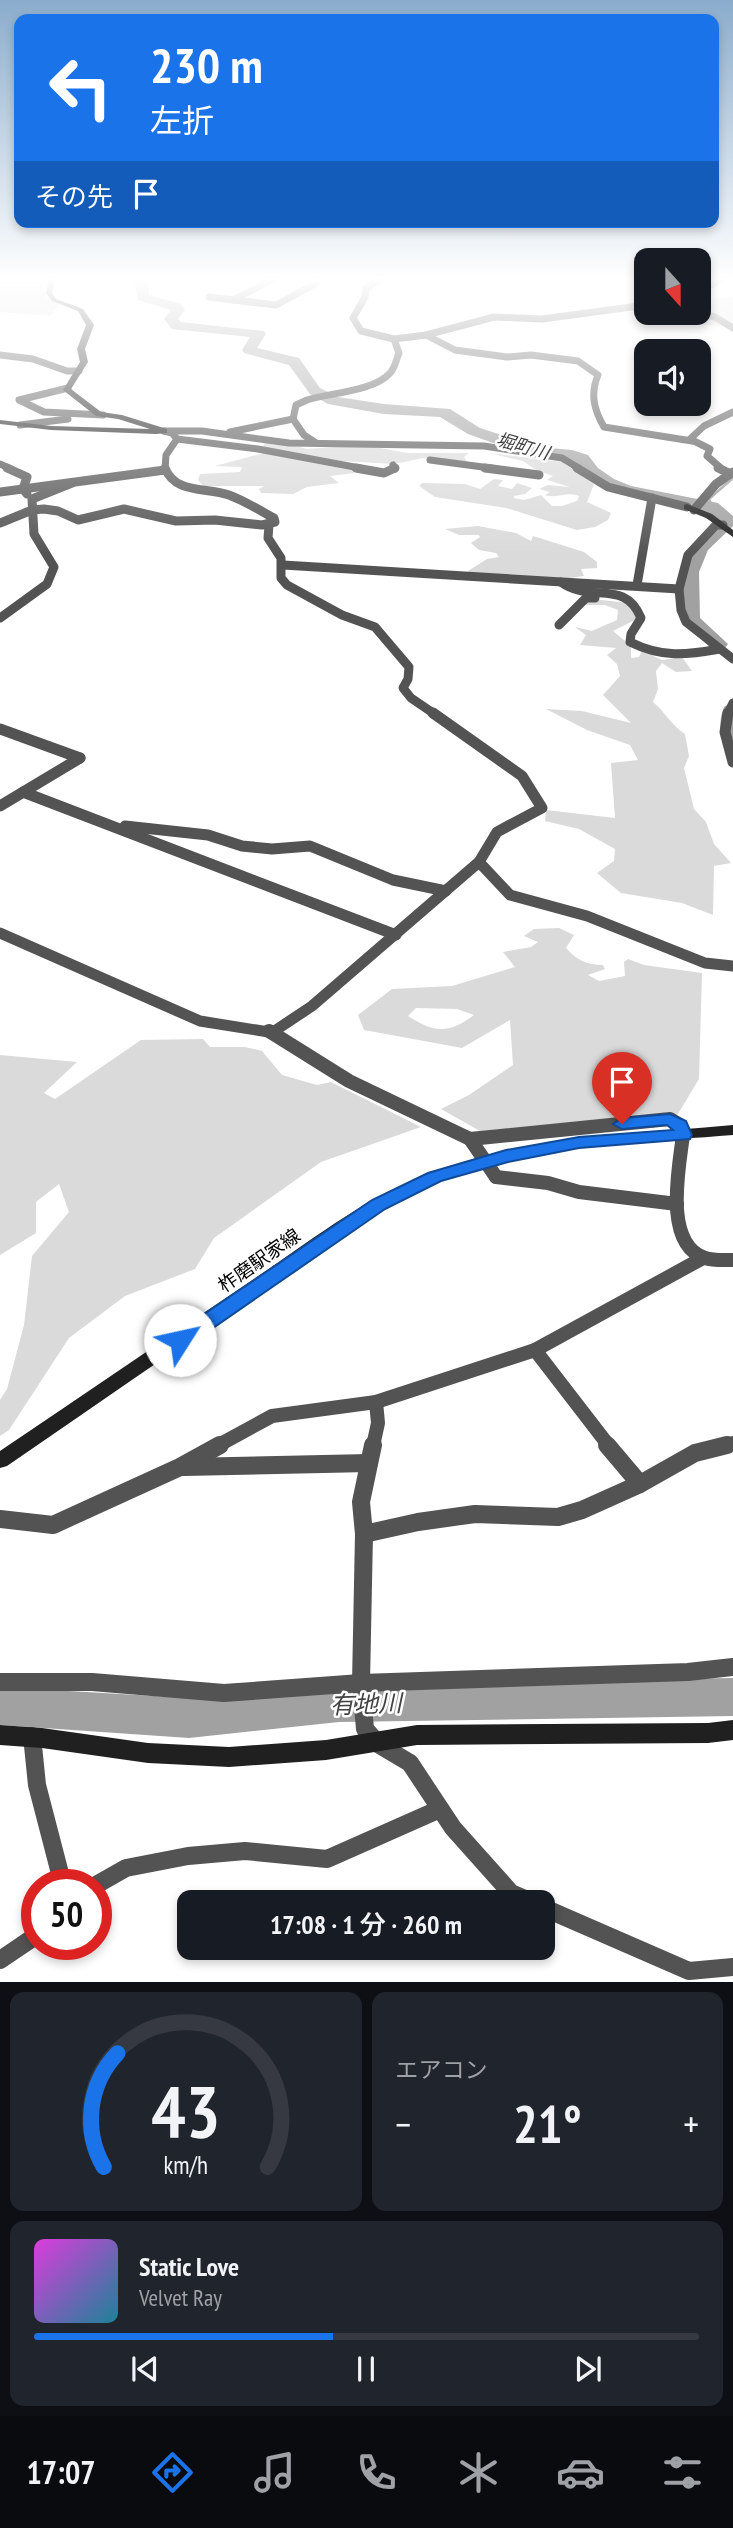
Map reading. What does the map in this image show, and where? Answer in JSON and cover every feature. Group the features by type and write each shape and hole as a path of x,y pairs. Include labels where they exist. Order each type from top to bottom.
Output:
{"main road":[{"path":"79,372 67,390 90,409 163,431"},
{"path":"0,422 140,432 163,431"},
{"path":"690,509 723,525 733,534"},
{"name":"柞磨駅家線","path":"0,1461 34,1441 317,1244 378,1205 435,1177 506,1156 579,1143 733,1130"},
{"path":"0,1735 32,1736 166,1755 221,1759 371,1736 708,1733 733,1730"}],"street":[{"path":"73,371 79,372"},
{"path":"318,444 304,435 293,419 296,405 376,383 389,376 391,371"},
{"path":"594,371 598,375 592,397 596,413 604,427 669,440 692,441 710,449 706,456 717,467 731,472"},
{"path":"68,388 19,400 44,412 103,415"},
{"path":"692,441 690,439 696,432 733,412"},
{"path":"20,425 103,415"},
{"path":"221,433 293,419"},
{"path":"163,431 221,433 273,442 484,446 562,458 608,487 690,509 731,472"},
{"path":"163,431 172,433 177,439 258,449 384,473 396,469 393,466"},
{"path":"0,523 32,510 58,511 78,520 124,509 177,521 205,519 269,525 275,522 274,518 222,492 183,486 165,470 162,463 164,453 177,439"},
{"path":"470,465 468,457 478,452 496,451 545,458 548,456"},
{"path":"430,460 539,475"},
{"path":"0,464 27,477 23,489"},
{"path":"0,492 165,470"},
{"path":"32,499 72,483"},
{"path":"0,618 47,584 54,567 34,534 32,499 23,489"},
{"path":"637,585 652,498"},
{"path":"269,525 266,531 268,542 279,554 283,565 281,578 287,585 380,632 409,667 408,679 403,688 411,698 508,763 522,776 542,808 532,818 495,834 479,862 312,1006 273,1032"},
{"path":"723,525 716,525 688,555 679,589 681,610 686,622 733,658"},
{"path":"283,565 679,589"},
{"path":"560,582 580,594 618,593 632,597 641,618 631,634 630,642 652,655 663,657 720,649"},
{"path":"559,625 586,598 601,597 604,594"},
{"path":"733,703 727,710 724,729 733,762"},
{"path":"0,729 80,758 0,806"},
{"path":"23,792 396,935"},
{"path":"115,827 118,825 208,835 242,846 272,849 310,846 393,880 446,891"},
{"path":"479,862 510,895 587,916 705,964 733,967"},
{"path":"0,933 200,1021 273,1032 349,1081 470,1139 496,1177 548,1183 579,1192 677,1204"},
{"path":"470,1139 670,1119 680,1125 683,1135 676,1216 689,1246 703,1258"},
{"path":"0,1519 53,1525 180,1467 272,1416 376,1402 536,1350 703,1258 733,1261"},
{"path":"536,1350 640,1484"},
{"path":"376,1402 378,1423 362,1502 364,1535 361,1683 371,1736 410,1763 453,1828 508,1890"},
{"path":"364,1535 418,1522 475,1514 558,1517 582,1510 640,1484 695,1452 733,1443"},
{"path":"180,1467 369,1463"},
{"path":"0,1682 92,1682 224,1693 361,1683 688,1672 733,1667"},
{"path":"32,1736 37,1785 60,1869"},
{"path":"112,1876 126,1868 188,1856 246,1851 327,1859 440,1809"},
{"path":"555,1913 689,1971 733,1967"},
{"path":"0,1960 21,1946"}],"shaded area":[{"path":"265,443 288,444 307,449 363,445 408,453 469,453 464,457 468,463 423,458 394,464 341,461 262,448"},
{"path":"264,453 355,471 330,476 339,483 307,487 293,494 261,493 259,489 264,486 203,486 198,480 200,474 240,472 242,467 215,466"},
{"path":"489,453 562,462 594,484 587,502 611,513 608,520 595,527 577,530 506,508 435,497 419,486 422,483 465,484 480,489 494,479 503,480 498,486 512,489 517,483 532,488 514,498 524,500 541,495 552,506 577,501 579,496 549,496 545,495 550,492 539,489 548,485 570,487 547,480 553,476 536,470 523,461"},
{"path":"478,526 516,533 531,541 533,536 584,552 597,562 597,568 581,569 584,576 562,579 474,577 468,571 487,559 499,557 496,553 479,550 471,543 480,537 479,535 459,535 445,529"},
{"path":"592,599 628,603 638,615 635,620 613,631 631,646 631,658 639,657 642,651 662,660 682,657 692,671 676,672 662,663 656,671 658,689 653,702 685,734 689,756 684,768 694,809 706,822 714,844 731,863 714,866 713,915 682,903 621,893 597,873 614,861 615,849 579,829 545,821 546,810 615,818 611,763 638,760 630,745 587,730 546,709 582,711 631,723 603,695 620,676 617,664 607,655 616,648 580,645 586,635 575,627 592,631 617,620 618,610 605,605 584,605"},
{"path":"559,928 574,935 566,948 582,961 603,965 605,969 588,975 599,981 625,976 624,962 628,959 644,965 702,973 699,1079 676,1117 480,1131 441,1109 469,1095 513,1065 510,1020 462,1048 364,1030 358,1015 392,989 452,986 515,967 503,952 531,947 538,942 524,936 534,929","holes":["416,1008 457,1009 474,1015 457,1026 441,1029 426,1026 408,1016"]},
{"path":"203,1039 210,1047 245,1047 262,1051 282,1075 317,1085 331,1082 421,1127 321,1162 214,1238 195,1269 125,1296 69,1338 9,1430 0,1436 0,1400 7,1389 24,1325 32,1256 69,1212 59,1184 36,1202 36,1233 0,1255 0,1055 77,1062 44,1093 55,1099 141,1040"}],"waterway":[{"name":"堀町川","path":"301,371 315,391 334,401 384,409 444,412 474,431 536,452 572,455 582,459 592,472 608,483 626,490 712,507 728,521 700,548 689,572 688,609 690,620 718,644"},
{"path":"712,507 709,499 733,478"},
{"name":"堀町川","path":"733,711 733,738"},
{"name":"有地川","path":"0,1706 189,1718 339,1703 733,1697"}],"route":[{"path":"180,1340 317,1244 378,1205 435,1177 506,1156 579,1143 683,1135 680,1125 670,1119 622,1124"}]}
